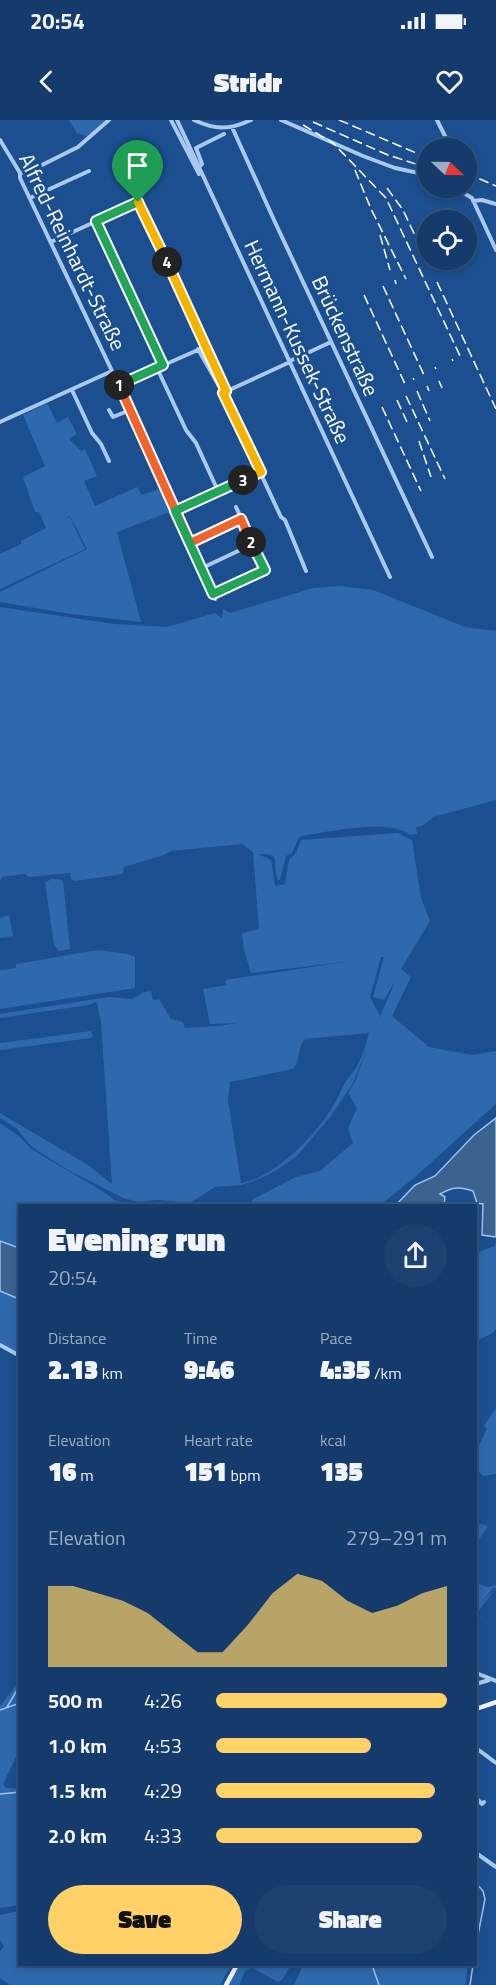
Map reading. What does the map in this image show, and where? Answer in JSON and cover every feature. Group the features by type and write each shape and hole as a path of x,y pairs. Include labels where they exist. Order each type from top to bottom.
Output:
{"main road":[{"path":"477,1709 496,1702"},
{"path":"226,1985 236,1966"}],"street":[{"path":"20,173 28,172 78,147 109,120"},
{"path":"171,120 199,174 201,172"},
{"name":"Hermann-Kussek-Straße","path":"177,120 390,577"},
{"path":"194,120 212,128 232,127 251,120"},
{"path":"280,120 374,160 417,173"},
{"path":"437,120 446,138"},
{"name":"Brückenstraße","path":"232,127 432,557"},
{"path":"199,167 202,164 196,148 224,134"},
{"name":"Alfred-Reinhardt-Straße","path":"0,140 20,173 20,178 119,385 215,599"},
{"path":"30,198 89,171"},
{"path":"51,242 141,200 133,177"},
{"path":"471,198 496,250"},
{"path":"473,201 482,200 496,204"},
{"path":"138,202 206,346 224,392 281,517 285,520 306,572"},
{"path":"96,221 163,365"},
{"path":"224,392 331,342"},
{"path":"119,385 206,346"},
{"path":"198,350 224,392"},
{"path":"157,368 218,491"},
{"path":"0,422 112,371"},
{"path":"72,390 92,434 101,444 109,461"},
{"path":"109,410 113,417 130,410"},
{"path":"175,511 261,472"},
{"path":"213,594 265,570 236,507"},
{"path":"190,543 241,519"},
{"path":"202,568 253,544"},
{"path":"0,1345 18,1355"},
{"path":"477,1674 496,1681"},
{"path":"477,1684 490,1680"},
{"path":"477,1749 496,1763"},
{"path":"477,1799 482,1804 484,1802"},
{"path":"477,1854 496,1868"}],"shaded area":[{"path":"69,120 107,120 90,137 77,133"},
{"path":"47,403 57,423 68,417 77,434 69,439 81,451 85,449 97,476 84,481 95,506 137,487 142,495 162,488 172,511 117,532 141,622 71,614 0,602 0,592 87,549 70,516 62,520 70,517 85,549 0,589 0,554 46,528 39,512 35,512 23,477 45,466 23,415"},
{"path":"340,586 373,590 465,627 496,631 496,800 433,817 422,826 416,827 417,834 410,835 388,827 373,827 299,837 292,853 286,856 280,880 276,874 274,857 258,854 271,860 275,886 285,884 289,860 296,853 301,840 398,833 412,840 421,898 430,921 401,969 411,977 392,1016 429,1047 472,1055 496,1051 496,1104 381,1204 251,1204 253,1199 296,1177 320,1171 353,1143 348,1128 357,1108 348,1093 356,1080 367,1048 353,1083 331,1116 297,1156 274,1172 254,1181 241,1185 215,1187 190,1203 158,1200 138,1202 123,1198 68,1170 32,1147 16,1128 0,1118 0,1113 88,1165 112,1184 101,1023 97,1003 0,1018 0,1014 108,997 132,999 151,991 153,1000 159,999 171,1019 183,1022 185,1028 219,1026 237,1023 210,1024 203,989 226,985 225,980 351,961 251,973 242,933 259,929 253,852 242,844 171,851 124,867 123,874 75,881 71,879 70,873 29,877 25,874 2,877 0,881 0,607 114,624 167,627 215,613 222,618 223,609 230,613 313,588","holes":["381,957 384,957 373,997 384,1000 396,980 372,1035 380,1016 370,997","369,1033 362,1055 330,1111 311,1136 277,1166 253,1180 241,1183 228,1100 230,1082 293,1069 305,1039"]},
{"path":"51,879 63,881 70,949 59,951 54,945 45,883"},
{"path":"9,915 13,936 0,938 0,918"},
{"path":"100,950 135,957 135,988 0,1009 0,970 16,968 16,964"},
{"path":"91,1031 93,1036 91,1038 0,1050 0,1043"},
{"path":"496,1118 496,1237 482,1235 483,1204 477,1203 473,1191 468,1189 456,1188 440,1194 445,1197 444,1204 397,1204 415,1185 435,1176 474,1135"},
{"path":"0,1123 20,1137 31,1149 116,1201 133,1204 18,1204 18,1248 0,1241"},
{"path":"496,1238 496,1329 493,1333 477,1341 477,1253 495,1246"},
{"path":"0,1241 18,1248 18,1299 0,1291"},
{"path":"0,1291 18,1299 18,1353 0,1343"},
{"path":"496,1408 496,1474 483,1476 477,1470 477,1449 487,1429 484,1426"},
{"path":"477,1523 488,1526 477,1542"},
{"path":"477,1583 488,1587 496,1585 496,1588 493,1588 481,1603 495,1589 477,1613"},
{"path":"18,1683 18,1753 3,1784 6,1788 18,1789 18,1905 0,1908 0,1706"},
{"path":"18,1911 18,1966 230,1966 220,1985 10,1985 0,1978 0,1951 4,1946 0,1940 0,1915"},
{"path":"238,1966 290,1966 282,1980 278,1982 252,1968 245,1971 239,1985 228,1985"},
{"path":"303,1966 468,1966 465,1985 294,1985"}],"waterway":[{"path":"7,1707 18,1688"},
{"path":"0,1710 18,1704"},
{"path":"0,1794 18,1792"},
{"path":"477,1884 483,1891 485,1899 477,1940"},
{"path":"372,1966 379,1985"},
{"path":"470,1985 473,1966"}],"railway":[{"path":"339,120 417,153"},
{"path":"313,122 388,155 417,164"},
{"path":"303,125 333,143 386,198 461,358"},
{"path":"355,170 371,209 406,279"},
{"path":"477,178 496,186"},
{"path":"387,188 403,210 417,240"},
{"path":"380,235 390,270"},
{"path":"395,280 396,284"},
{"path":"437,282 496,409"},
{"path":"383,286 424,375"},
{"path":"364,295 405,384"},
{"path":"439,381 442,388"},
{"path":"427,386 429,391"},
{"path":"417,391 430,421"},
{"path":"406,396 445,479"},
{"path":"397,400 407,422"},
{"path":"382,407 421,491"},
{"path":"419,441 431,477"}],"route":[{"path":"138,202 96,221 163,365 119,385 151,459 190,543 241,519 265,570 213,594 175,511 261,472 223,393 226,391 138,202"}]}
